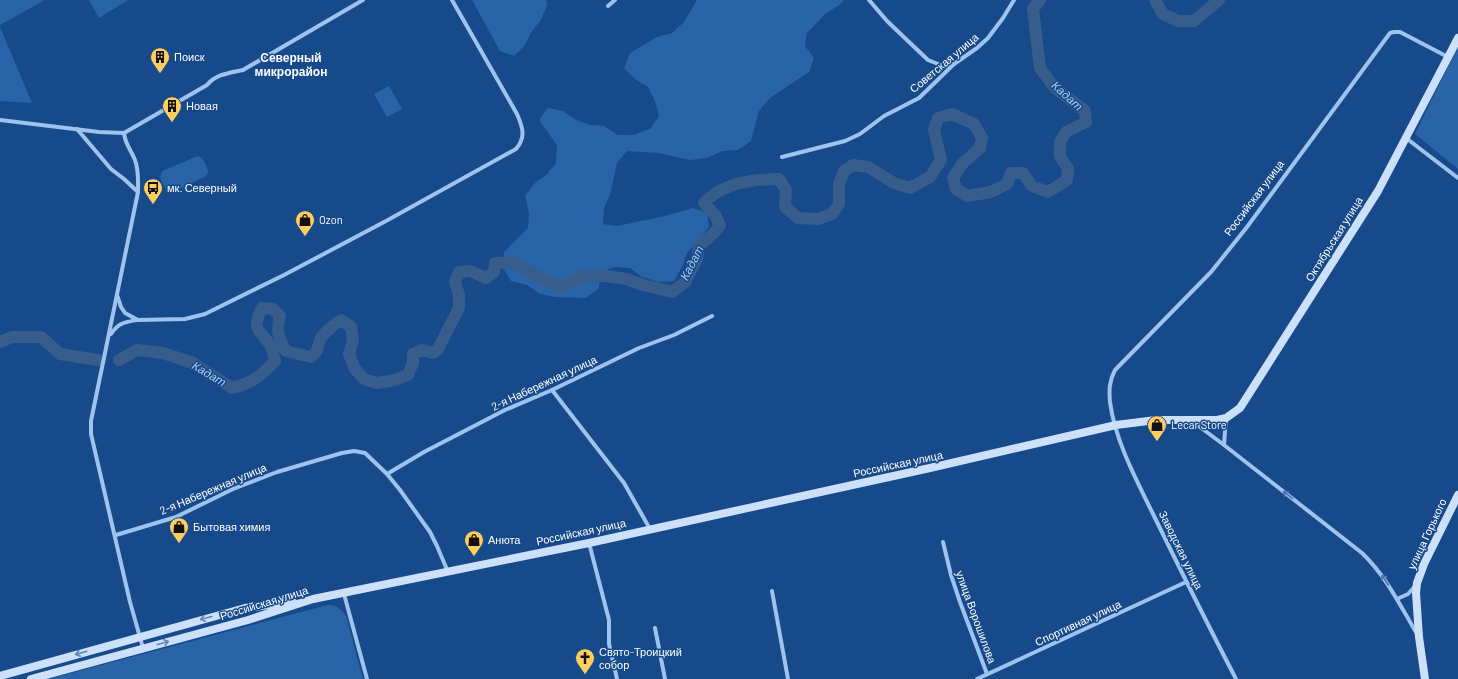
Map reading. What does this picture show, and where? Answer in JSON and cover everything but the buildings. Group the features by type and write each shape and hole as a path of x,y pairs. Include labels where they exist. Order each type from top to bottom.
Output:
{"street":[{"path":"0,120 99,132 124,133 207,85 212,79 224,74 243,70 363,0"},
{"path":"110,336 114,329 124,322 138,320 185,320 205,314 386,221 516,149 523,136 522,124 452,0"},
{"path":"608,6 615,0"},
{"path":"869,0 887,21 928,60 943,66 954,64"},
{"name":"Советская улица","path":"782,157 845,141 860,134 884,116 919,98 954,64 977,48 988,38 1014,0"},
{"name":"Российская улица","path":"1116,425 1110,404 1109,391 1110,383 1115,370 1171,315 1211,272 1247,227 1386,38 1394,32 1400,32 1448,57"},
{"name":"Октябрьская улица","path":"1226,418 1240,408 1378,191 1458,38"},
{"path":"77,129 110,169 138,192"},
{"path":"124,133 125,141 139,173 138,192 110,336 91,421 91,434 116,535 130,602 143,648"},
{"path":"1406,138 1458,178"},
{"path":"117,295 121,307 126,313 138,320"},
{"name":"2-я Набережная улица","path":"116,535 176,517 233,489 277,472 342,452 354,451 365,453 387,474 454,436 505,410 552,390 639,348 674,335 712,316"},
{"path":"552,390 624,483 650,529"},
{"path":"1224,445 1226,418"},
{"name":"Российская улица","path":"31,679 248,620 313,599 344,594 589,543 930,468 1116,425 1156,420 1217,420 1226,418"},
{"path":"1191,420 1362,552 1385,579 1419,637"},
{"name":"Заводская улица","path":"1116,425 1130,467 1186,582 1236,679"},
{"path":"387,474 430,532 448,572"},
{"name":"улица Горького","path":"1425,679 1419,637 1416,593 1417,583 1424,564 1458,495"},
{"name":"улица Ворошилова","path":"944,542 951,575 987,674"},
{"path":"589,543 609,620 609,644 617,679"},
{"name":"Спортивная улица","path":"977,679 1186,582"},
{"path":"1397,599 1408,594 1417,583"},
{"path":"772,591 788,679"},
{"path":"344,594 367,679"},
{"path":"0,676 245,608 313,599"},
{"path":"655,628 666,679"}],"shaded area":[{"path":"0,0 45,0 0,25"},
{"path":"89,0 128,0 99,18"},
{"path":"472,0 546,0 547,5 541,20 532,31 525,45 514,56 500,51"},
{"path":"697,0 844,0 841,4 825,14 807,33 805,46 814,58 809,72 770,98 759,111 751,141 738,150 722,151 707,158 690,160 659,153 627,151 617,163 610,195 604,208 603,224 617,226 661,217 693,208 707,213 709,227 687,253 682,267 674,281 658,282 642,277 630,268 614,267 600,272 599,288 586,298 555,297 540,294 527,285 511,281 503,268 504,252 528,228 529,213 525,196 535,183 547,174 556,163 557,145 539,120 548,108 563,111 576,120 590,125 604,126 618,135 635,135 651,128 659,116 655,101 648,87 635,79 624,68 630,53 657,37 672,33 684,22"},
{"path":"0,27 32,103 0,101"},
{"path":"1458,46 1458,169 1415,134"},
{"path":"389,86 402,109 387,117 374,94"},
{"path":"198,156 204,161 208,171 206,176 174,192 170,193 167,191 160,178 162,171"},
{"path":"327,605 338,608 346,616 363,679 49,679"}],"waterway":[{"name":"Кадат","path":"119,360 137,350 163,353 193,363 232,388 245,384 261,375 275,361 271,347 258,329 257,325 262,308 273,309 280,316 278,334 286,351 311,357 316,352 323,335 341,320 351,327 353,340 349,354 355,369 364,379 377,383 395,380 408,375 413,363 413,354 422,350 433,353 438,349 459,308 459,295 455,282 459,272 470,271 486,278 494,272 495,263 513,262 549,283 565,286 582,276 606,276 626,279 672,292 685,282 697,259 699,246 714,233 720,225 715,215 704,203 711,196 729,187 749,181 779,179 786,190 785,207 798,218 818,219 832,214 839,204 839,184 844,171 853,165 868,167 894,183 910,188 930,177 941,160 934,130 938,118 952,114 974,124 982,138 980,148 962,164 953,178 956,189 967,196 991,192 1007,184 1011,173 1023,173 1032,186 1048,192 1067,180 1068,169 1060,156 1060,142 1066,132 1086,122 1085,111 1055,88 1040,68 1033,9 1040,0"},
{"name":"Кадат","path":"1155,0 1163,14 1178,21 1194,21 1219,0"},
{"name":"Кадат","path":"0,342 12,337 41,337 60,354 98,360"}],"place":[{"name":"Поиск","path":"160,74"},
{"name":"Новая","path":"172,123"},
{"name":"мк. Северный","path":"153,205"},
{"name":"Ozon","path":"305,237"},
{"name":"Lecar Store","path":"1157,442"},
{"name":"Бытовая химия","path":"179,544"},
{"name":"Анюта","path":"474,557"},
{"name":"Свято-Троицкий собор","path":"585,675"}],"district":[{"name":"Северный микрорайон","path":"291,65"}]}
